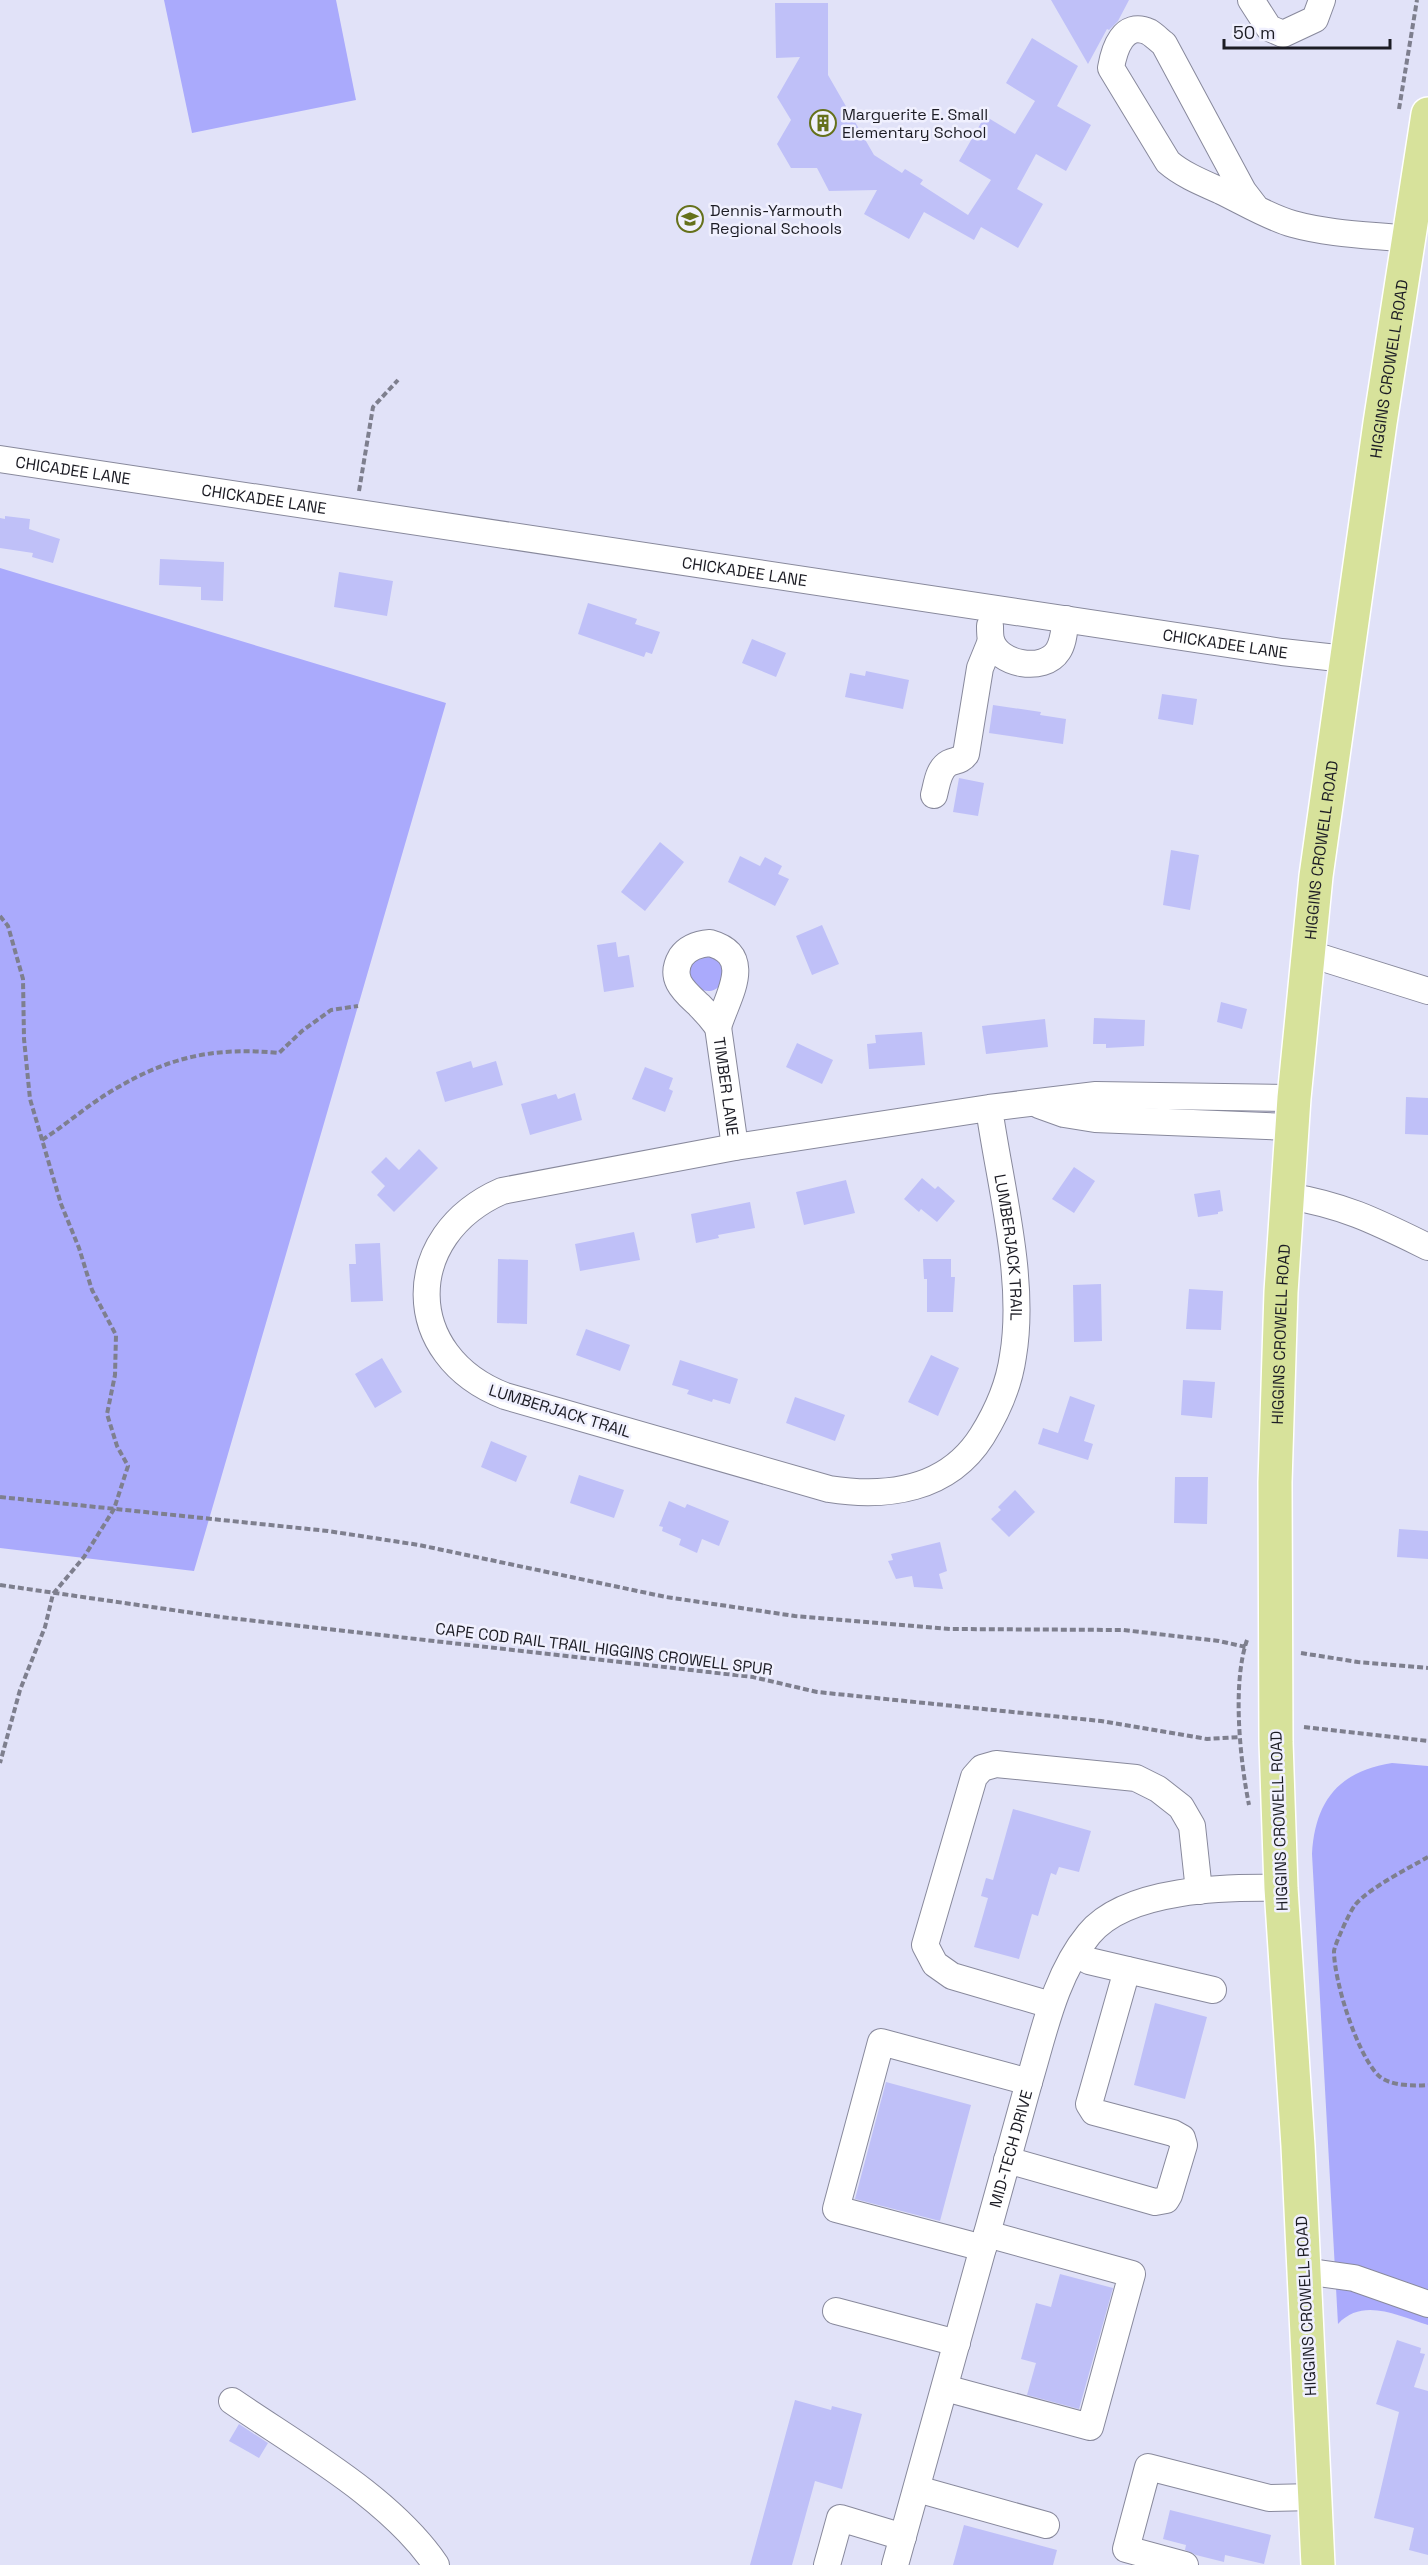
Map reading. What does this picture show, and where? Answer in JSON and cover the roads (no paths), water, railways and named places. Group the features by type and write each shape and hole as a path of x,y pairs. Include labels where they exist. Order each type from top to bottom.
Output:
{"main road":[{"name":"HIGGINS CROWELL ROAD","path":"1318,2565 1304,2271 1281,1888 1275,1723 1276,1429 1292,1113 1307,953 1346,659 1408,239 1413,115"}],"street":[{"path":"1251,0 1269,28 1283,34 1315,19 1322,0"},
{"path":"1256,208 1243,191 1164,44 1148,32 1134,30 1120,38 1113,52 1111,68 1168,162 1189,176 1256,208 1290,223 1310,228 1408,239"},
{"name":"CHICADEE LANE","path":"0,459 145,482"},
{"name":"CHICKADEE LANE","path":"145,482 1282,652 1346,659"},
{"path":"934,795 940,771 946,764 963,759 966,754 980,668 991,641 990,626 993,607"},
{"path":"991,641 1000,653 1012,661 1024,664 1046,660 1060,650 1066,619"},
{"path":"1307,953 1428,991"},
{"name":"TIMBER LANE","path":"718,1027 735,1147"},
{"name":"LUMBERJACK TRAIL","path":"989,1108 1013,1260 1015,1337 1013,1356 1004,1393 989,1424 966,1457 941,1476 906,1490 867,1494 814,1486 485,1389 468,1378 440,1346 428,1313 427,1295 429,1277 440,1243 456,1221 470,1208 502,1191 735,1147 989,1108 1096,1095 1185,1097 1292,1113"},
{"path":"1184,1122 1185,1097"},
{"name":"LUMBERJACK TRAIL","path":"1034,1103 1064,1114 1095,1119 1184,1122 1292,1113"},
{"path":"1287,1196 1317,1201 1360,1214 1428,1247"},
{"path":"1051,2005 952,1976 934,1964 925,1945 974,1777 982,1768 996,1764 1136,1778 1158,1789 1181,1807 1192,1826 1199,1891"},
{"name":"MID-TECH DRIVE","path":"895,2565 1029,2082 1051,2005 1064,1973 1090,1933 1123,1910 1154,1899 1214,1888 1281,1888"},
{"path":"1076,1954 1089,1961 1213,1990"},
{"path":"1007,2160 1155,2202 1166,2200 1184,2145 1182,2138 1173,2133 1094,2112 1089,2104 1126,1970"},
{"path":"945,2388 1090,2427 1132,2274 836,2209 881,2042 1029,2082"},
{"path":"1304,2271 1354,2278 1428,2304"},
{"path":"837,2311 957,2343"},
{"path":"232,2401 386,2509 426,2550 436,2565"},
{"path":"1185,2565 1126,2549 1148,2467 1269,2498 1314,2497"},
{"path":"916,2489 1046,2525"},
{"path":"827,2565 840,2518 903,2537"}],"place":[{"name":"Marguerite E. Small Elementary School","path":"823,123"},
{"name":"Dennis-Yarmouth Regional Schools","path":"690,219"}]}
